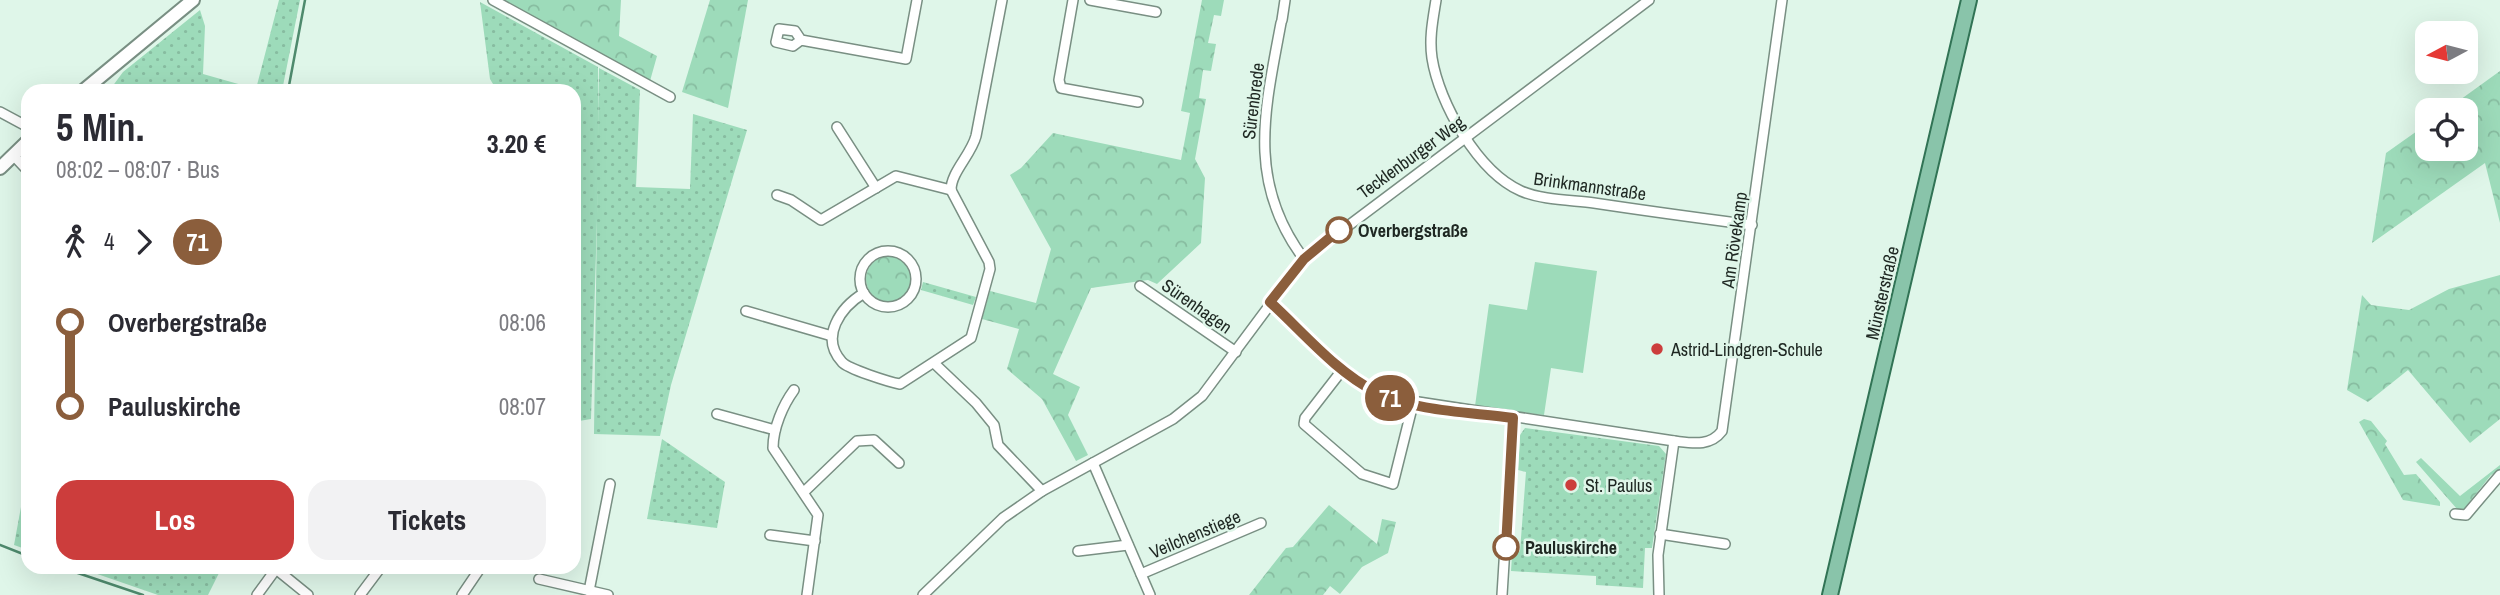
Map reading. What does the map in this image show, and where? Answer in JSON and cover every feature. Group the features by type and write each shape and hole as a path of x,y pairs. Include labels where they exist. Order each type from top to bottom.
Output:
{"main road":[{"name":"Münsterstraße","path":"1830,595 1969,0"}],"street":[{"path":"91,84 193,0"},
{"path":"493,0 670,97"},
{"path":"801,40 906,59 917,0"},
{"path":"864,293 841,312 832,336 843,363 889,382 907,381 971,338 990,269 989,262 951,190 953,180 972,151 1002,0"},
{"path":"1073,0 1059,80 1061,88 1138,102"},
{"path":"1090,0 1156,12"},
{"name":"Sürenbrede","path":"1285,0 1264,113 1263,156 1278,212 1293,245 1304,259"},
{"name":"Brinkmannstraße","path":"1436,0 1431,41 1435,70 1465,137 1494,173 1524,193 1752,225"},
{"name":"Tecklenburger Weg","path":"923,595 1003,518 1042,491 1186,410 1220,376 1270,302 1304,259 1649,0"},
{"name":"Am Rövekamp","path":"1674,441 1708,442 1722,431 1782,0"},
{"path":"0,112 21,123"},
{"path":"837,127 876,188"},
{"path":"0,168 21,148"},
{"path":"13,155 21,164"},
{"path":"777,195 791,200 821,220 901,176 951,190"},
{"path":"890,251 908,258 914,266 916,285 906,301 888,307 870,300 864,293 861,273 872,256 890,251"},
{"name":"Sürenhagen","path":"1140,286 1236,352"},
{"path":"1270,302 1343,369 1378,393 1413,404 1674,441 1660,534 1658,595"},
{"path":"746,311 832,336"},
{"path":"935,364 982,410 994,425 998,446 1042,491"},
{"path":"1343,369 1305,418 1304,424 1362,474 1393,484 1413,404"},
{"path":"794,390 786,400 775,430 775,452 805,491 818,515 807,595"},
{"path":"716,414 775,430"},
{"path":"1502,595 1513,418"},
{"path":"805,491 857,441 874,440 900,463"},
{"path":"1093,463 1150,595"},
{"path":"2455,514 2466,514 2500,475"},
{"path":"589,591 610,484"},
{"name":"Veilchenstiege","path":"1141,574 1261,523"},
{"path":"1660,534 1726,544"},
{"path":"770,535 815,541"},
{"path":"1078,551 1128,545"},
{"path":"257,595 273,574"},
{"path":"284,574 308,595"},
{"path":"360,595 376,574"},
{"path":"462,595 476,574"},
{"path":"539,579 608,595"}],"green space":[{"path":"279,0 300,0 283,84 257,84"},
{"path":"501,0 621,0 619,36 657,56 650,81"},
{"path":"710,0 748,0 728,108 682,92"},
{"path":"1202,0 1224,0 1221,16 1214,15 1208,43 1216,44 1211,71 1203,70 1199,98 1206,99 1195,159 1205,178 1201,243 1157,284 1148,280 1091,288 1053,374 1080,387 1068,415 1088,455 1076,461 1042,399 1007,369 1019,329 982,319 990,291 1036,303 1051,249 1010,175 1021,168 1053,133 1181,160 1190,113 1181,111"},
{"path":"480,2 598,67 599,153 591,419 581,421 581,84 493,84 490,79"},
{"path":"200,10 205,26 203,74 238,84 114,84 123,72"},
{"path":"599,68 640,90 636,187 690,189 693,114 747,130 671,385 660,436 594,434"},
{"path":"2500,71 2500,223 2485,163 2372,243 2386,153 2415,132 2415,161 2478,161 2478,98 2463,98"},
{"path":"889,256 905,263 912,279 905,295 889,302 873,295 866,279 873,263"},
{"path":"1535,262 1597,271 1583,373 1551,368 1544,415 1475,406 1489,304 1527,310"},
{"path":"2500,275 2500,419 2470,443 2408,370 2368,402 2347,390 2362,295 2371,305 2409,310 2449,289"},
{"path":"923,282 976,297 973,305 921,290"},
{"path":"2364,419 2371,421 2387,441 2385,444 2404,475 2416,474 2440,502 2440,506 2403,500 2359,422"},
{"path":"1525,428 1659,446 1666,454 1652,548 1645,548 1643,588 1596,585 1596,576 1511,571 1512,556 1520,551 1526,472 1518,470 1520,435"},
{"path":"662,439 725,482 717,528 647,519"},
{"path":"2421,458 2460,496 2500,465 2500,470 2491,475 2463,510 2457,509 2416,462"},
{"path":"1329,505 1377,544 1382,519 1396,522 1388,553 1362,567 1340,594 1330,586 1323,595 1249,595 1286,548 1293,547"},
{"path":"21,507 21,548 14,545"},
{"path":"97,574 218,574 208,595 158,595"}],"waterway":[{"path":"289,84 305,0"},
{"path":"0,545 21,553"},
{"path":"81,574 143,595"}],"bus line":[{"name":"71","path":"1339,230 1292,271 1270,302 1343,369 1378,393 1413,404 1513,418 1506,547"}],"place":[{"name":"Overbergstraße","path":"1339,230"},
{"name":"Astrid-Lindgren-Schule","path":"1657,349"},
{"name":"St. Paulus","path":"1571,485"},
{"name":"Pauluskirche","path":"1506,547"}]}
